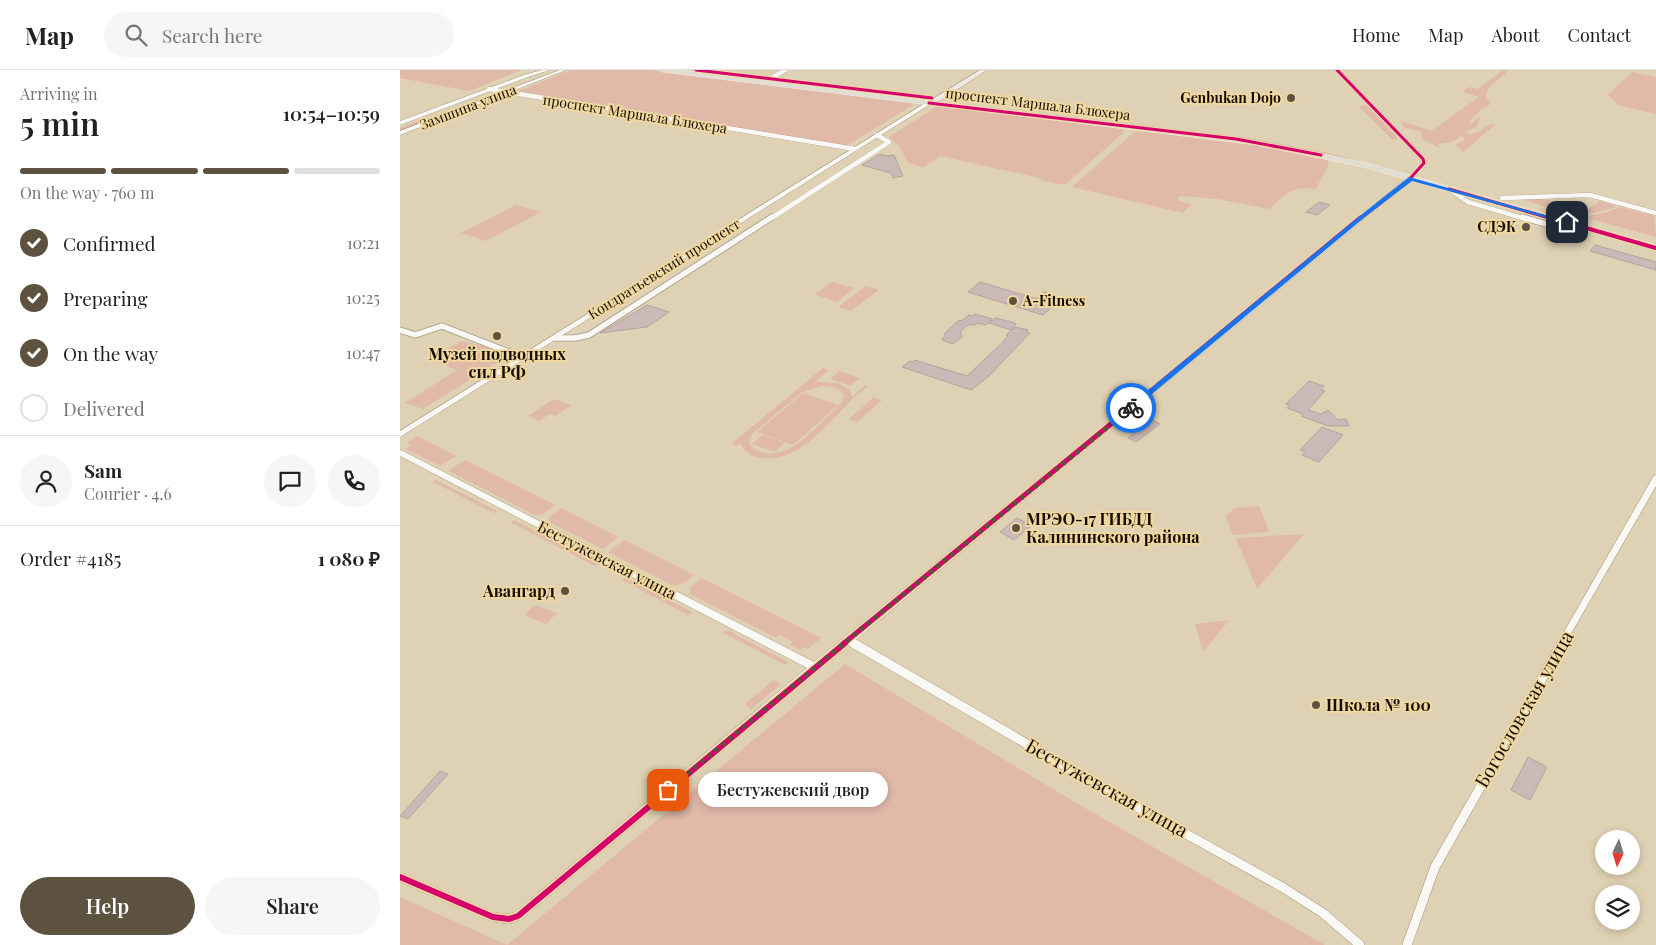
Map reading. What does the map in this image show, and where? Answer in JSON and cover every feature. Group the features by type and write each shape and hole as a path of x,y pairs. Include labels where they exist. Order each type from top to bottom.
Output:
{"main road":[{"name":"проспект Маршала Блюхера","path":"662,70 1258,137 1348,156 1449,189 1656,248"},
{"name":"проспект Маршала Блюхера","path":"696,70 933,100"},
{"name":"Кондратьевский проспект","path":"933,100 978,70"},
{"name":"Кондратьевский проспект","path":"933,100 984,70"},
{"name":"проспект Маршала Блюхера","path":"1413,176 1502,198 1567,223 1656,243"}],"street":[{"name":"Замшина улица","path":"400,123 549,70"},
{"name":"Замшина улица","path":"400,133 564,70"},
{"path":"770,79 785,70"},
{"path":"400,877 492,917 509,919 525,911 815,667 1413,176 1424,164 1423,159 1337,70"},
{"name":"проспект Маршала Блюхера","path":"489,90 855,150"},
{"name":"Кондратьевский проспект","path":"400,435 933,100"},
{"path":"555,338 588,335 889,142 877,135"},
{"path":"1502,198 1590,195 1656,213"},
{"path":"400,330 415,335 442,326 524,358"},
{"name":"Бестужевская улица","path":"400,453 815,667"},
{"name":"Богословская улица","path":"1407,945 1435,867 1451,836 1656,479"},
{"name":"Бестужевская улица","path":"848,640 1101,787 1282,887 1323,913 1360,945"}],"shaded area":[{"path":"400,70 522,70 469,91 400,78"},
{"path":"571,70 649,70 912,103 913,105 846,146 516,92"},
{"path":"1503,70 1507,70 1505,74 1488,88 1486,96 1489,106 1482,109 1469,121 1469,123 1473,123 1478,117 1481,118 1478,126 1467,131 1468,134 1473,134 1492,124 1496,124 1463,152 1456,145 1464,140 1464,137 1461,136 1453,142 1438,144 1440,148 1422,139 1421,131 1404,128 1401,121 1431,131 1479,97 1462,92 1469,87 1478,89"},
{"path":"1632,72 1656,77 1656,114 1618,105 1608,95"},
{"path":"493,95 400,131 400,128"},
{"path":"942,102 1250,138 1329,153 1408,174 1327,154 1249,140"},
{"path":"1366,105 1397,139 1392,139 1358,106"},
{"path":"936,107 1119,128 1125,131 1065,185 940,156 924,167 908,163 899,146 889,137"},
{"path":"1138,131 1239,142 1327,159 1329,164 1315,190 1301,188 1290,192 1269,209 1217,199 1182,196 1178,198 1179,201 1191,204 1183,213 1072,187 1133,133"},
{"path":"1541,198 1586,210 1601,201 1616,206 1581,214 1560,211 1525,200"},
{"path":"516,205 541,212 486,241 461,233"},
{"path":"1620,207 1654,216 1656,237 1583,217 1605,213"},
{"path":"832,282 854,288 837,302 814,294"},
{"path":"866,286 879,290 851,311 838,307"},
{"path":"461,341 509,355 423,409 405,403 457,370 430,359"},
{"path":"823,368 829,370 815,382 839,383 850,390 852,397 865,385 868,386 853,398 809,442 783,456 768,459 754,456 743,448 741,443 737,446 731,444","holes":["822,386 840,390 844,395 842,402 801,441 789,449 773,453 762,452 752,447 749,443 752,434 802,392"]},
{"path":"839,371 860,378 851,386 830,379"},
{"path":"803,393 838,405 793,445 757,432"},
{"path":"874,397 882,400 857,422 849,419"},
{"path":"554,399 571,405 556,416 550,414 539,421 528,416"},
{"path":"763,435 785,443 774,452 752,444"},
{"path":"417,436 456,456 440,466 406,449 411,446 407,443"},
{"path":"465,460 555,505 543,514 535,515 448,471"},
{"path":"436,480 497,512 494,513 433,482"},
{"path":"1259,506 1269,532 1233,535 1226,517 1234,508"},
{"path":"561,508 618,537 603,549 549,522 550,516"},
{"path":"514,520 599,565 595,566 510,522"},
{"path":"1304,534 1257,589 1236,538"},
{"path":"624,540 694,575 684,583 674,586 608,552"},
{"path":"625,577 692,613 688,615 622,580"},
{"path":"702,578 821,638 808,649 804,647 800,650 790,645 793,642 780,635 776,638 690,594 691,587"},
{"path":"535,605 557,613 546,624 524,615"},
{"path":"1229,620 1203,652 1195,624"},
{"path":"727,630 788,662 785,665 722,632"},
{"path":"845,664 1078,804 1325,945 507,945"},
{"path":"774,680 781,684 751,709 745,704"},
{"path":"400,897 507,945 400,945"}],"building":[{"path":"880,154 885,156 894,155 903,176 893,178 891,173 862,165"},
{"path":"1319,202 1330,205 1317,215 1306,212"},
{"path":"1595,245 1656,262 1656,270 1590,251"},
{"name":"A-Fitness","path":"980,282 1037,299 1044,292 1062,298 1043,315 968,292"},
{"path":"647,305 669,312 647,327 600,333"},
{"path":"975,314 992,319 986,325 978,323 968,325 960,332 962,337 953,344 942,340 946,334 944,334 959,320 961,321 969,315 973,316"},
{"path":"995,318 1016,324 1011,330 989,323"},
{"path":"1015,327 1028,330 1026,332 1030,333 989,376 971,390 902,367 915,360 967,376 1004,341 1008,336 1006,335"},
{"path":"1309,381 1324,386 1321,390 1325,391 1308,410 1321,414 1328,410 1338,420 1346,419 1349,426 1328,426 1301,416 1303,414 1287,408 1289,406 1286,404"},
{"path":"1152,420 1160,424 1136,442 1128,438"},
{"path":"1322,427 1343,435 1319,462 1302,455 1305,452 1300,450"},
{"name":"МРЭО-17 ГИБДД Калининского района","path":"1017,518 1031,526 1014,540 1000,532"},
{"path":"1528,757 1547,767 1530,800 1511,790"},
{"path":"440,771 448,774 408,819 400,816"}],"cycle path":[{"path":"696,70 932,98"},
{"path":"400,877 493,917 509,919 518,916 848,640 1370,210 1406,183 1424,163 1423,159 1337,70"},
{"path":"929,103 1236,139 1321,155"},
{"path":"1449,189 1656,248"}],"way so far":[{"path":"668,790 1131,408"}],"place":[{"name":"Genbukan Dojo","path":"1291,98"},
{"name":"СДЭК","path":"1526,227"},
{"name":"A-Fitness","path":"1013,301"},
{"name":"Музей подводных сил РФ","path":"497,336"},
{"name":"МРЭО-17 ГИБДД Калининского района","path":"1016,528"},
{"name":"Авангард","path":"565,591"},
{"name":"Школа № 100","path":"1316,705"},
{"name":"Бестужевский двор","path":"668,790"}],"route":[{"path":"1131,408 1363,216 1411,179 1567,222"}]}
